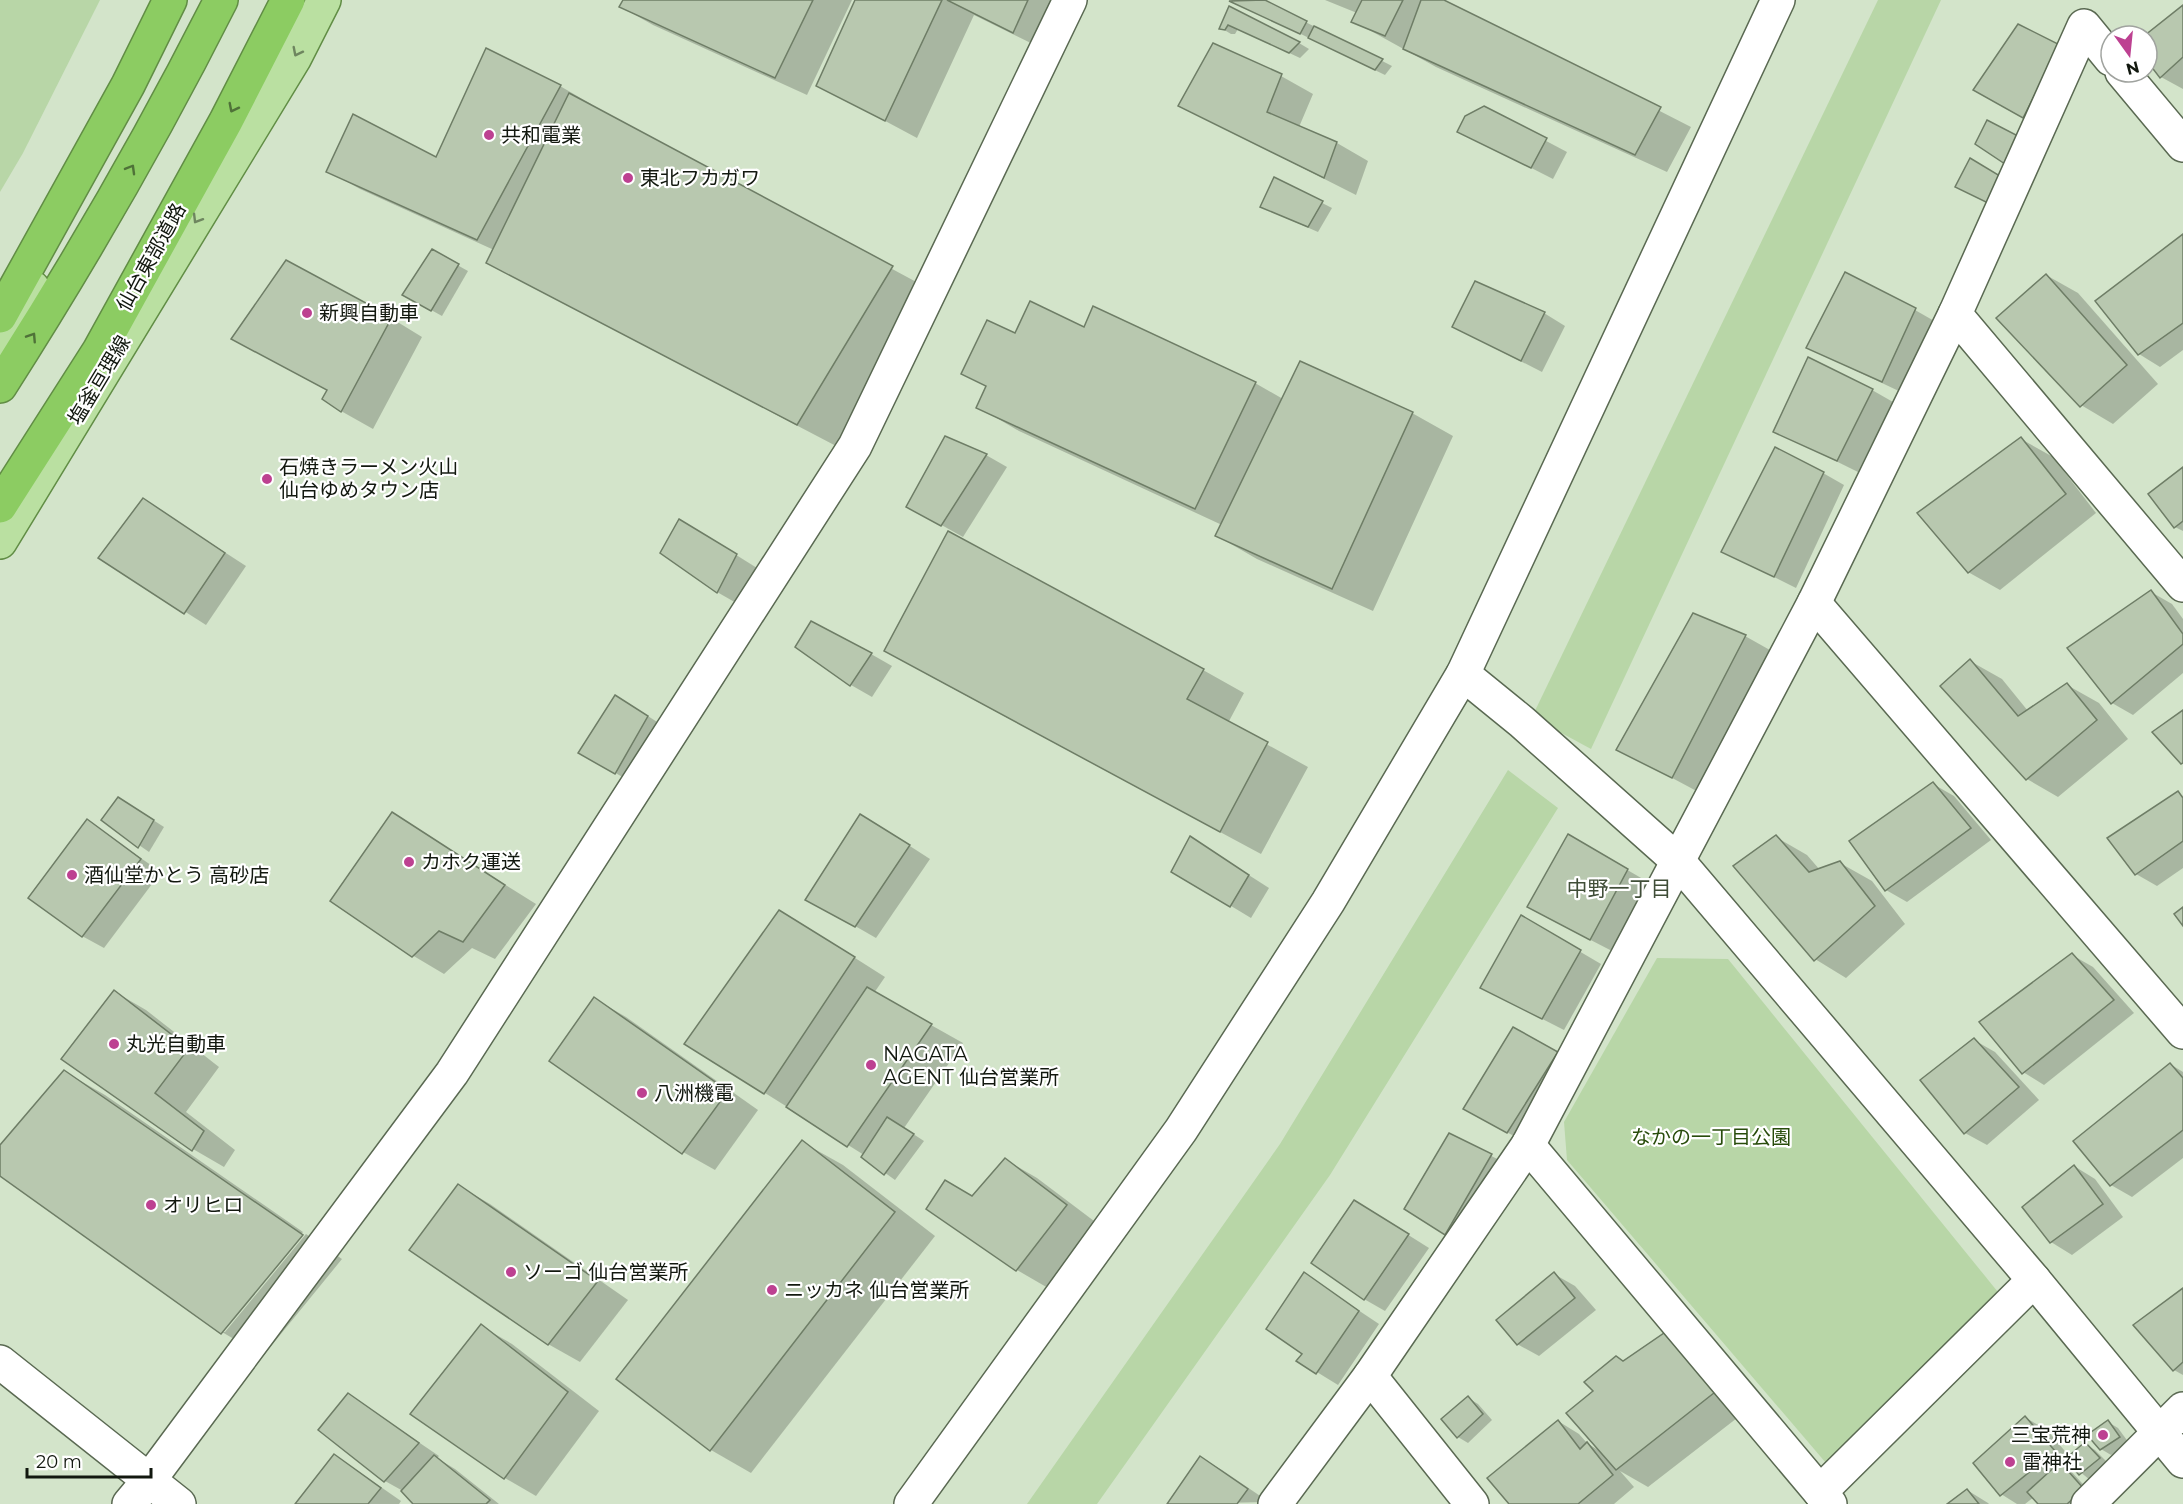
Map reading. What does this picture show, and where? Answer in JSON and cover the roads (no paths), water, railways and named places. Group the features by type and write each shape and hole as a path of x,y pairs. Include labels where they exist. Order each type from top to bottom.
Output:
{"highway":[{"path":"0,316 128,85 170,0"},
{"path":"0,386 42,321 168,105 221,0"},
{"name":"仙台東部道路","path":"0,506 99,351 226,121 288,0"}],"main road":[{"path":"0,347 187,0"},
{"name":"塩釜亘理線","path":"0,542 294,59 324,0"}],"street":[{"path":"129,1504 150,1479 452,1073 855,446 1070,0"},
{"path":"911,1504 1181,1130 1329,902 1462,674 1778,0"},
{"path":"1275,1504 1370,1376 1528,1145 1814,603 1954,315 2084,26 2099,44"},
{"path":"2132,84 2183,145"},
{"path":"1954,315 2183,585"},
{"path":"1814,603 2183,1032"},
{"path":"1462,674 1522,722 1678,861 2034,1280 2183,1461"},
{"path":"1528,1145 1825,1498 2034,1280"},
{"path":"0,1362 179,1504"},
{"path":"1370,1376 1472,1504"},
{"path":"2088,1504 2183,1409"}],"place":[{"name":"共和電業","path":"489,135"},
{"name":"東北フカガワ","path":"628,178"},
{"name":"新興自動車","path":"307,313"},
{"name":"石焼きラーメン火山 仙台ゆめタウン店","path":"267,479"},
{"name":"カホク運送","path":"409,862"},
{"name":"酒仙堂かとう 高砂店","path":"72,875"},
{"name":"丸光自動車","path":"114,1044"},
{"name":"NAGATA AGENT 仙台営業所","path":"871,1065"},
{"name":"八洲機電","path":"642,1093"},
{"name":"オリヒロ","path":"151,1205"},
{"name":"ソーゴ 仙台営業所","path":"511,1272"},
{"name":"ニッカネ 仙台営業所","path":"772,1290"},
{"name":"三宝荒神","path":"2103,1435"},
{"name":"雷神社","path":"2010,1462"}],"district":[{"name":"中野一丁目","path":"1619,888"}],"park label":[{"name":"なかの一丁目公園","path":"1711,1137"}]}
